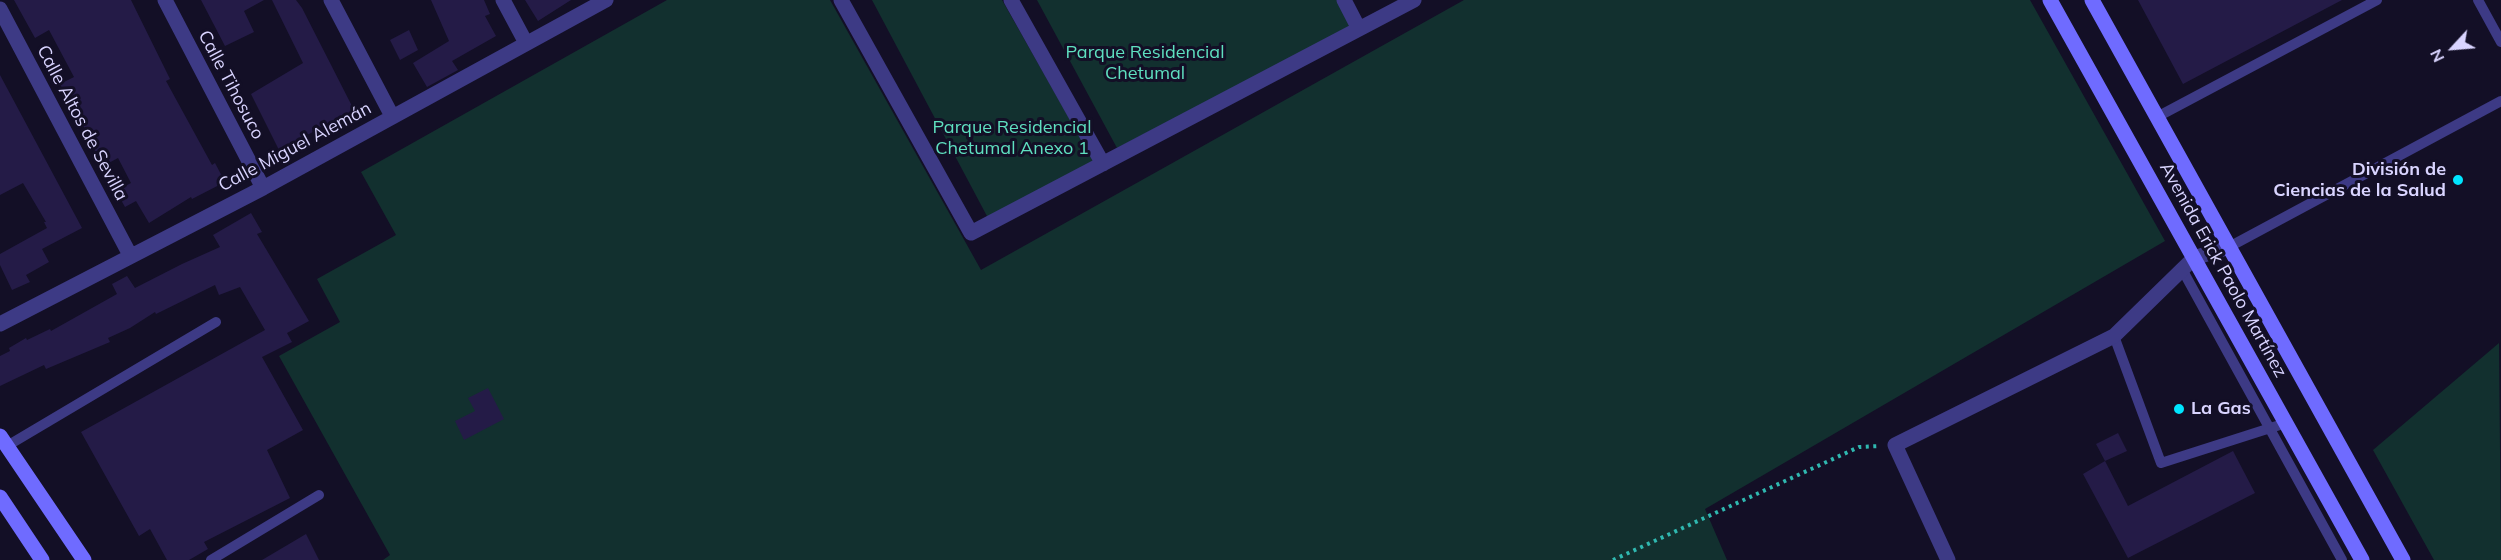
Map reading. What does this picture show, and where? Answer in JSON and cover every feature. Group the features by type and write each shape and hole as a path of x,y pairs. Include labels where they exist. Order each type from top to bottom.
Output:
{"main road":[{"name":"Avenida Erick Paolo Martínez","path":"2050,0 2362,560"},
{"name":"Avenida Erick Paolo Martínez","path":"2092,0 2403,560"},
{"path":"3,441 84,560"},
{"path":"0,497 42,560"}],"street":[{"name":"Calle Tihosuco","path":"165,0 263,188"},
{"path":"331,0 392,116"},
{"path":"503,0 526,43"},
{"name":"Calle Miguel Alemán","path":"0,324 263,188 606,0"},
{"path":"842,0 970,233 1414,0"},
{"path":"1011,0 1103,164"},
{"path":"1344,0 1359,29"},
{"name":"Calle Altos de Sevilla","path":"0,9 130,255"},
{"path":"1948,560 1895,445 2114,336 2194,258 2229,247"}],"lane":[{"path":"2157,117 2377,0"},
{"path":"2478,0 2501,42"},
{"path":"2229,247 2501,101"},
{"path":"2182,271 2343,560"},
{"path":"3,441 216,322"},
{"path":"2114,336 2161,463 2271,430 2286,423"},
{"path":"2301,486 2323,489"},
{"path":"211,560 319,495"}],"path":[{"path":"1613,560 1859,447 1895,445"}],"green space":[{"path":"667,0 830,0 981,270 1464,0 2030,0 2165,241 1705,509 1727,560 383,560 390,555 279,356 340,322 317,279 396,235 361,172"},
{"name":"Parque Residencial Chetumal Anexo 1","path":"872,0 1002,0 1094,162 988,218"},
{"name":"Parque Residencial Chetumal","path":"1037,0 1338,0 1352,27 1117,148"},
{"path":"2499,343 2501,560 2434,560 2373,450"}],"building":[{"path":"14,0 131,0 170,79 166,81 212,165 215,163 225,182 192,199 191,197 149,223 136,201 125,207 116,191 131,183 118,158 103,166 93,147 95,146 60,84 74,77 49,30 35,38"},
{"path":"201,0 264,0 244,11 254,32 225,46"},
{"path":"272,0 296,0 302,8 354,110 279,150 251,94 303,63"},
{"path":"431,0 484,0 490,14 485,16 496,36 452,61 458,70 427,87 413,63 449,41"},
{"path":"525,0 571,0 538,21"},
{"path":"2138,0 2342,0 2183,84"},
{"path":"409,30 418,50 400,60 390,40"},
{"path":"0,75 82,228 42,249 49,262 26,275 30,282 12,290 0,265 0,254 47,228 44,222 46,222 23,183 0,195"},
{"path":"251,213 262,232 257,234 309,321 287,333 292,342 262,357 303,430 267,450 290,498 204,542 208,549 189,560 167,560 150,529 139,536 81,432 265,330 240,287 219,295 215,285 156,314 155,312 130,328 108,338 110,342 46,369 44,365 0,386 0,356 26,338 27,340 50,329 51,331 117,294 112,284 127,276 135,288 220,247 213,235"},
{"path":"488,388 504,419 464,440 455,421 475,411 468,398"},
{"path":"2118,433 2127,451 2105,461 2096,444"},
{"path":"2233,451 2255,493 2128,558 2083,474 2105,461 2128,506"},
{"path":"306,534 319,560 262,560"}],"place":[{"name":"División de Ciencias de la Salud","path":"2458,180"},
{"name":"La Gas","path":"2179,409"}]}
